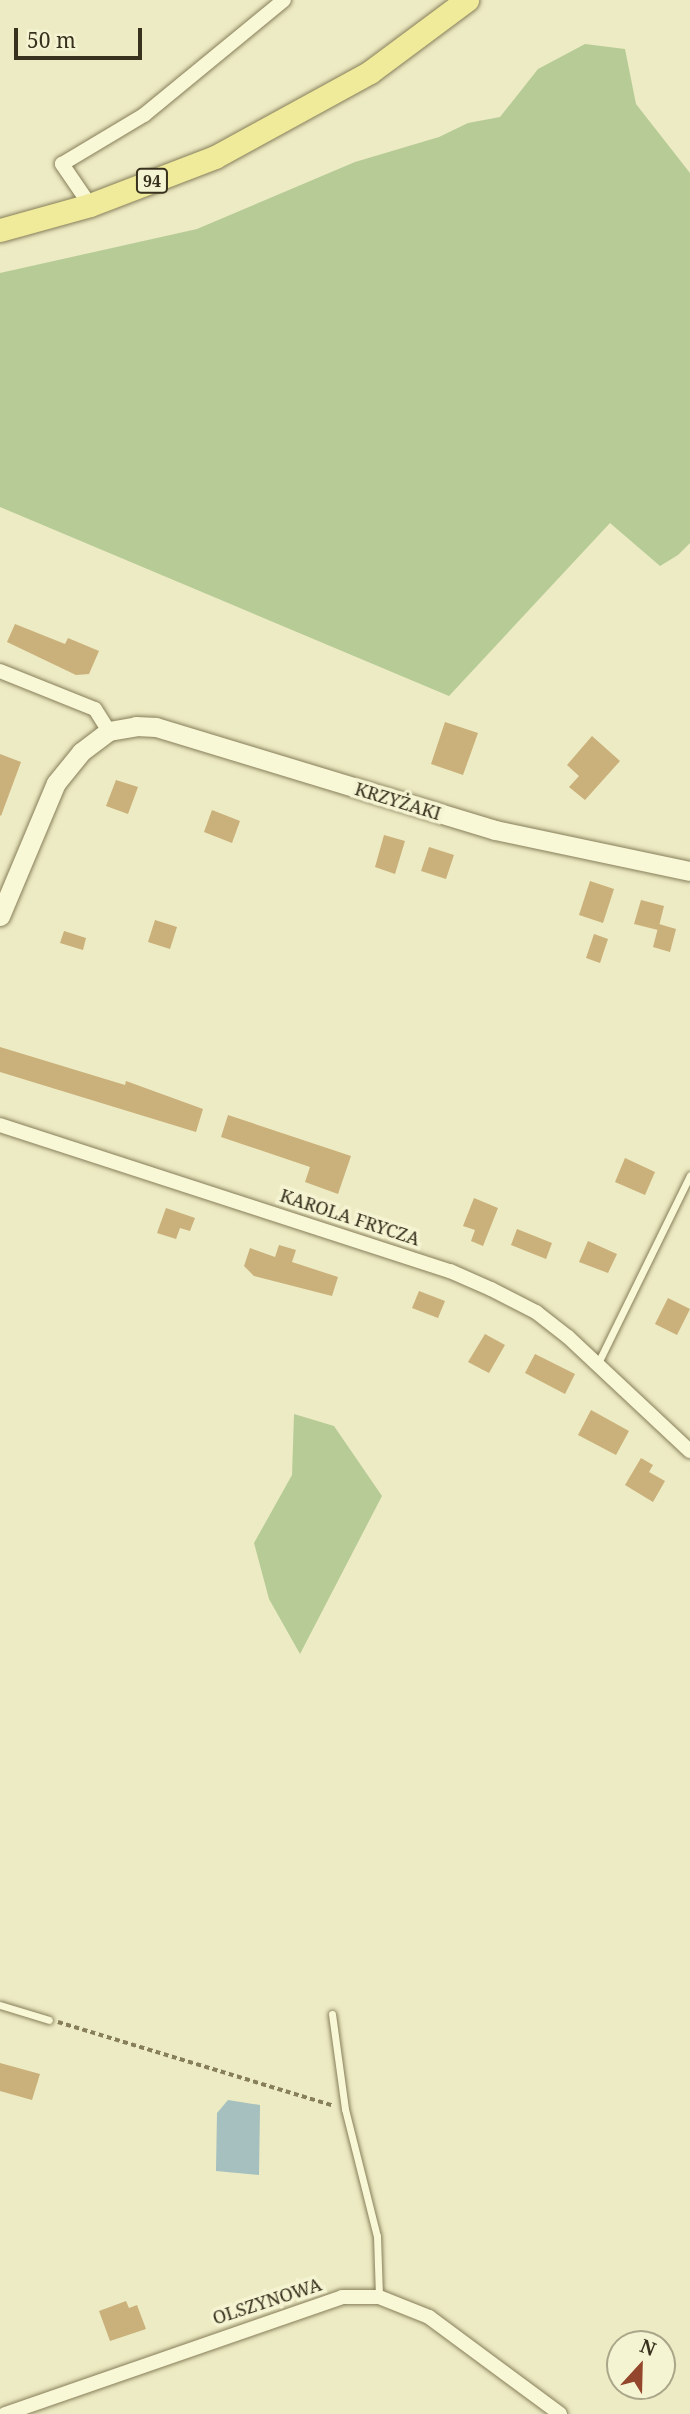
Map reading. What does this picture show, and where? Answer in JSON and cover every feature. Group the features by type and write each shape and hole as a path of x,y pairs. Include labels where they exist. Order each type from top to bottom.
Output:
{"main road":[{"name":"94","path":"0,230 90,205 215,157 297,115 370,72 467,0"}],"street":[{"path":"90,205 62,164 144,115 284,0"},
{"path":"0,671 95,709 109,731 81,752 56,783 0,916"},
{"name":"KRZYŻAKI","path":"109,731 156,727 495,830 690,872"},
{"name":"KAROLA FRYCZA","path":"0,1125 450,1271 536,1312 598,1363 690,1451"},
{"name":"OLSZYNOWA","path":"5,2414 342,2297 379,2297 429,2317 561,2414"}],"lane":[{"path":"598,1363 690,1175"},
{"path":"0,2005 49,2020"},
{"path":"332,2014 345,2109 377,2236 379,2297"}],"path":[{"path":"49,2020 295,2091 345,2109"}],"green space":[{"path":"585,44 625,49 636,104 690,173 690,543 678,555 660,566 610,523 449,696 0,507 0,273 197,229 355,162 439,137 468,123 500,117 538,69"},
{"path":"294,1414 334,1426 382,1496 300,1654 269,1599 254,1543 292,1475"}],"water":[{"path":"228,2100 260,2105 259,2175 216,2171 217,2113"}],"building":[{"path":"15,624 65,644 68,638 99,651 89,674 76,675 7,642"},
{"path":"445,722 478,733 463,775 431,764"},
{"path":"592,736 620,761 585,800 569,787 579,776 567,765"},
{"path":"0,754 21,762 1,816 0,815"},
{"path":"116,780 138,787 128,814 106,806"},
{"path":"212,810 240,821 232,843 204,832"},
{"path":"384,835 405,841 395,874 375,867"},
{"path":"429,847 454,855 446,879 421,871"},
{"path":"590,881 614,889 603,923 579,915"},
{"path":"641,900 664,906 658,930 634,924"},
{"path":"155,920 177,927 170,949 148,942"},
{"path":"659,924 676,929 670,952 653,947"},
{"path":"64,931 86,938 83,950 60,943"},
{"path":"594,934 608,939 600,963 586,958"},
{"path":"0,1047 125,1085 126,1081 203,1109 196,1132 0,1072"},
{"path":"228,1115 351,1156 338,1194 305,1182 310,1167 221,1137"},
{"path":"625,1158 655,1172 645,1195 615,1182"},
{"path":"474,1198 498,1208 483,1246 471,1241 475,1230 463,1226"},
{"path":"166,1208 195,1218 190,1231 180,1228 176,1239 157,1233"},
{"path":"517,1229 552,1243 546,1259 511,1245"},
{"path":"588,1241 617,1254 608,1273 579,1262"},
{"path":"279,1245 296,1250 292,1262 338,1277 332,1296 254,1276 244,1266 250,1248 275,1257"},
{"path":"419,1291 445,1301 438,1318 412,1308"},
{"path":"668,1298 690,1309 677,1335 655,1324"},
{"path":"485,1334 505,1345 489,1373 468,1362"},
{"path":"535,1354 575,1374 565,1394 525,1373"},
{"path":"591,1410 629,1431 616,1455 578,1435"},
{"path":"641,1458 653,1465 649,1472 665,1481 653,1502 625,1485"},
{"path":"0,2063 40,2074 32,2100 0,2091"},
{"path":"126,2301 129,2308 137,2305 146,2329 110,2341 99,2311"}]}
